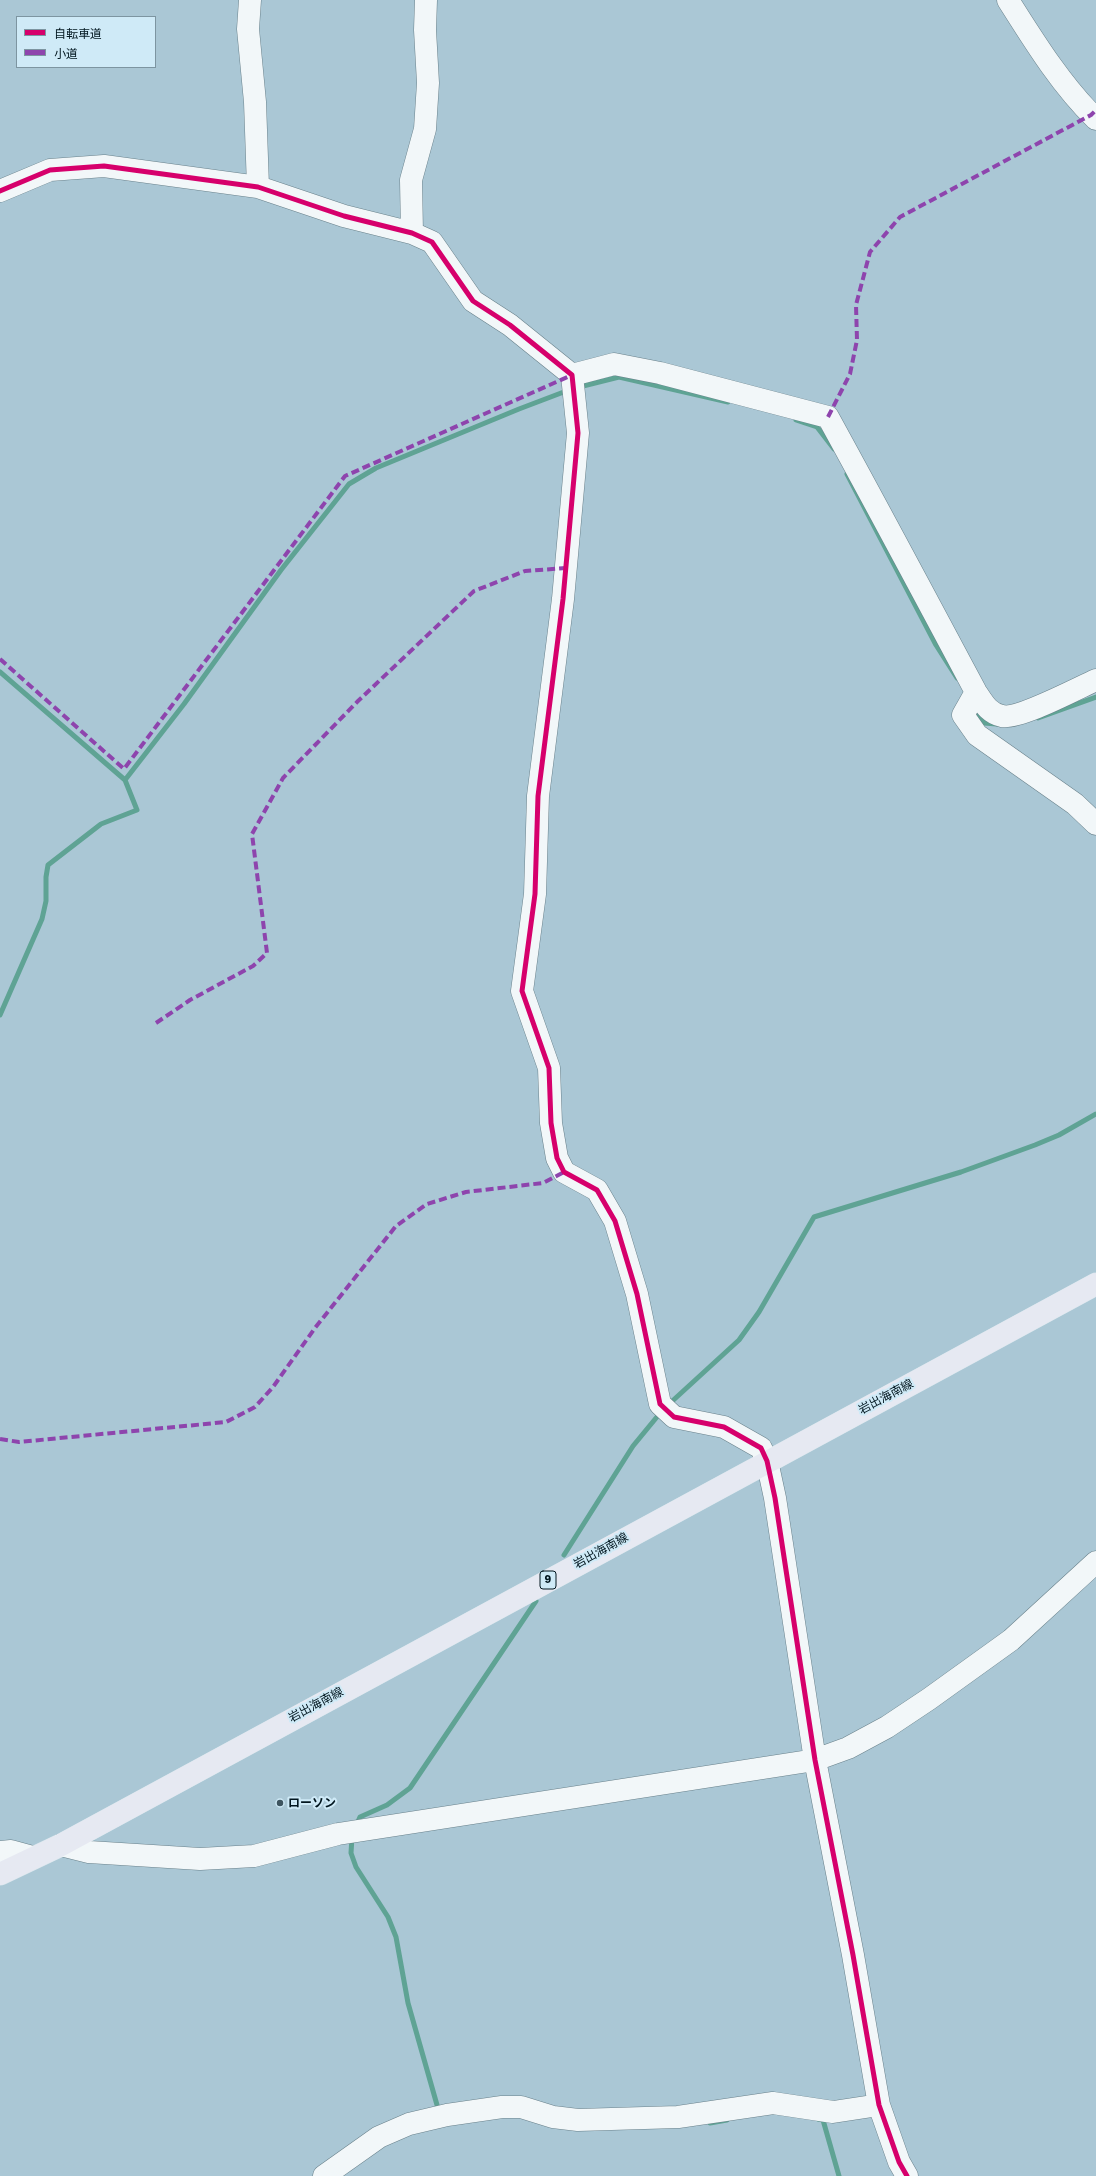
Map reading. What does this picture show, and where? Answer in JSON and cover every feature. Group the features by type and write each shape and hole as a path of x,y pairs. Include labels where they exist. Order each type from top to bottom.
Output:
{"main road":[{"name":"岩出海南線","path":"0,1874 61,1844 1096,1284"}],"street":[{"path":"250,0 248,29 255,102 258,187"},
{"path":"412,233 411,180 425,129 428,83 425,30 426,0"},
{"path":"1008,0 1040,50 1066,84 1096,119"},
{"path":"0,191 50,170 104,166 258,187 344,216 412,233 432,242 473,301 510,325 572,376 578,433 563,599 538,796 535,894 522,990 549,1068 551,1122 557,1158 564,1172 598,1190 616,1221 637,1294 660,1404 674,1417 724,1427 761,1448 767,1461 775,1498 815,1760 853,1955 879,2105 899,2162 908,2176"},
{"path":"572,376 614,364 660,373 828,417 879,514 909,564 976,692 988,710 1003,716 1022,713 1096,680"},
{"path":"976,692 963,715 977,735 1075,804 1096,824"},
{"path":"61,1844 89,1852 200,1859 254,1856 338,1834 815,1760 848,1748 887,1727 929,1699 1011,1640 1096,1562"},
{"path":"0,1852 11,1851 33,1857"},
{"path":"324,2176 379,2137 409,2124 448,2115 502,2108 521,2107 553,2117 578,2120 678,2117 773,2103 833,2112 879,2105"}],"waterway":[{"path":"579,387 619,377 728,402"},
{"path":"125,780 184,704 281,570 349,484 376,468 569,390"},
{"path":"796,420 817,427 834,449"},
{"path":"847,474 936,645 957,678"},
{"path":"0,672 125,780 137,810 101,824 48,865 46,877 46,901 42,919 0,1015"},
{"path":"1038,718 1096,697"},
{"path":"976,710 984,723 997,724"},
{"path":"668,1405 739,1340 759,1312 814,1217 961,1172 1035,1145 1059,1135 1096,1114"},
{"path":"564,1555 633,1446 661,1412"},
{"path":"357,1824 360,1817 387,1805 410,1788 536,1601"},
{"path":"352,1837 351,1853 356,1867 388,1917 396,1937 408,2003 439,2112"},
{"path":"818,2119 823,2120 839,2176"},
{"path":"710,2123 727,2120"}],"marked path":[{"path":"828,417 850,374 857,340 856,305 870,252 900,217 1091,115 1096,110"},
{"path":"0,659 124,769 345,476 572,375"},
{"path":"156,1023 190,1000 253,966 267,953 252,834 283,778 358,701 474,591 525,571 566,568"},
{"path":"0,1439 19,1442 226,1422 255,1407 273,1387 315,1328 396,1226 427,1204 466,1192 543,1183 564,1172"}],"cycle path":[{"path":"0,191 50,170 104,166 258,187 344,216 412,233 432,242 473,301 510,325 572,375 578,433 563,599 538,796 535,894 522,991 549,1068 551,1123 557,1158 564,1172 597,1190 615,1221 637,1294 660,1404 674,1417 724,1427 761,1448 767,1461 775,1498 815,1760 853,1955 879,2105 899,2162 907,2176"}],"place":[{"name":"ローソン","path":"280,1803"}]}
